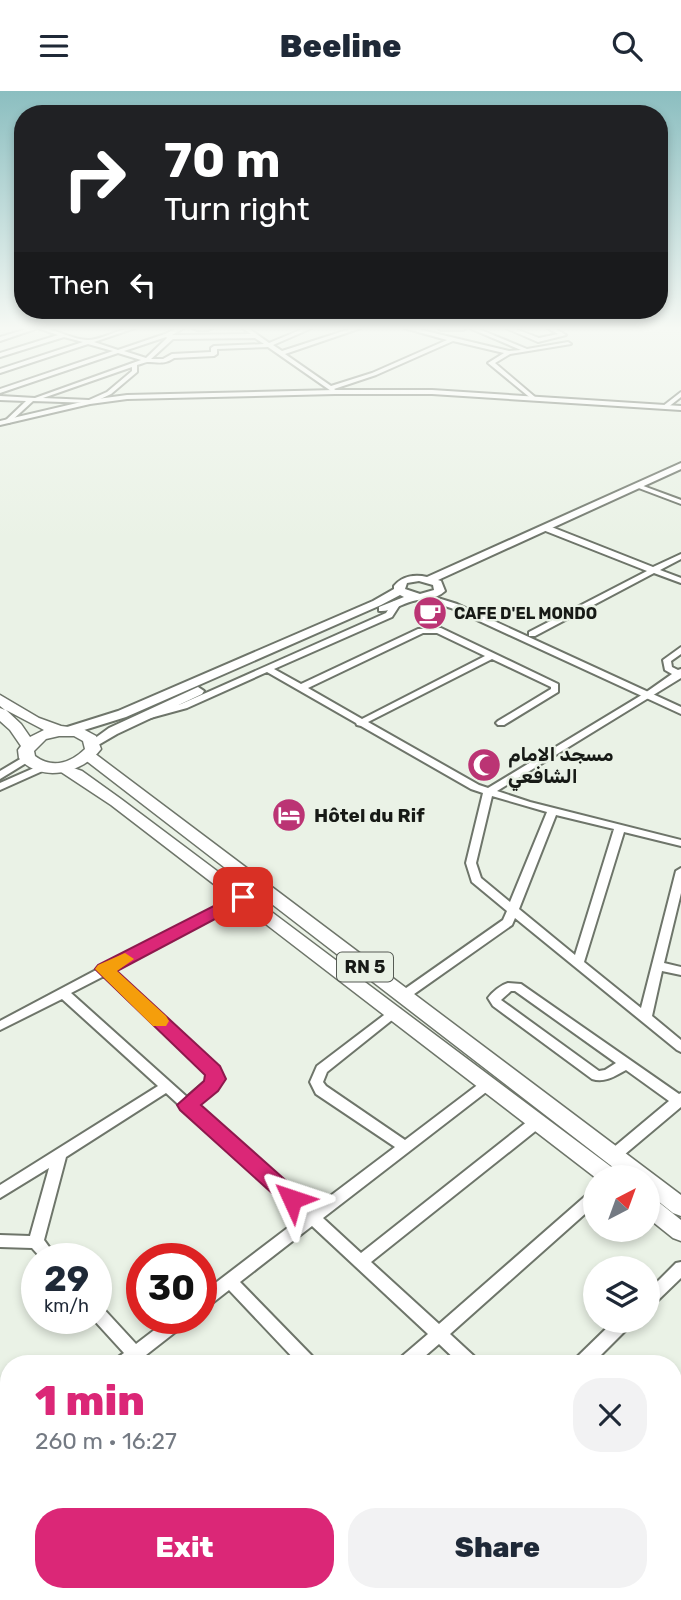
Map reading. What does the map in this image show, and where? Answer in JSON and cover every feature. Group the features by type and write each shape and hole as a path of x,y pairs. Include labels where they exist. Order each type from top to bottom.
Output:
{"highway":[{"path":"0,700 34,721 85,735 91,750 62,768 43,767 27,752 16,727 0,713"},
{"path":"27,752 40,736 64,731"}],"main road":[{"path":"643,488 681,466"},
{"path":"64,731 122,714 377,603 399,596 420,597 436,585 550,530 681,474"},
{"path":"399,596 401,584 408,580 436,585"},
{"path":"91,750 140,717 399,596"},
{"name":"RN 5","path":"91,750 399,1004 489,1083 594,1165"},
{"name":"RN 5","path":"62,768 77,774 243,897 625,1165"},
{"path":"660,1191 681,1207"},
{"path":"660,1215 681,1232"}],"street":[{"path":"15,398 90,403 97,398"},
{"path":"4,423 90,403 123,398"},
{"path":"539,398 681,408"},
{"path":"665,407 676,398"},
{"path":"4,423 35,399"},
{"path":"643,488 681,502"},
{"path":"550,530 681,581"},
{"path":"532,634 681,556"},
{"path":"436,585 651,693 681,711"},
{"path":"140,717 184,706 389,615 399,596"},
{"path":"420,597 454,605 651,693 681,703"},
{"path":"301,688 421,631 438,630 551,683 555,690 501,723"},
{"path":"680,674 668,669 667,660 681,650"},
{"path":"360,723 493,655"},
{"path":"268,669 451,775 488,792 681,843"},
{"path":"680,674 488,792 471,863 475,880 681,1047"},
{"path":"0,776 27,752"},
{"path":"0,787 43,767"},
{"path":"405,1147 321,1090 316,1082 322,1069 399,1004 508,922 553,810"},
{"path":"578,964 620,827"},
{"path":"645,1018 681,871"},
{"path":"0,1026 243,897"},
{"path":"659,966 681,971"},
{"path":"104,969 213,1072 216,1079 211,1086 187,1105"},
{"path":"613,1156 680,1100 517,988 508,987 494,998 496,1003 592,1073 603,1076 625,1064"},
{"path":"62,992 313,1217 461,1355"},
{"path":"217,1291 489,1083"},
{"path":"0,1192 167,1086"},
{"path":"361,1262 538,1121"},
{"path":"0,1241 36,1243 60,1154"},
{"path":"416,1355 583,1207"},
{"path":"660,1288 681,1268"},
{"path":"230,1281 300,1355"},
{"path":"112,1332 130,1355"},
{"path":"590,1355 613,1333"},
{"path":"140,1355 164,1334"}],"slow traffic":[{"path":"125,959 104,969 159,1021"}],"place":[{"name":"CAFE D'EL MONDO","path":"430,613"},
{"name":"مسجد الامام الشافعي","path":"484,765"},
{"name":"Hôtel du Rif","path":"289,815"}],"route":[{"path":"243,897 104,969 213,1072 216,1079 211,1086 187,1105 292,1199"}]}
